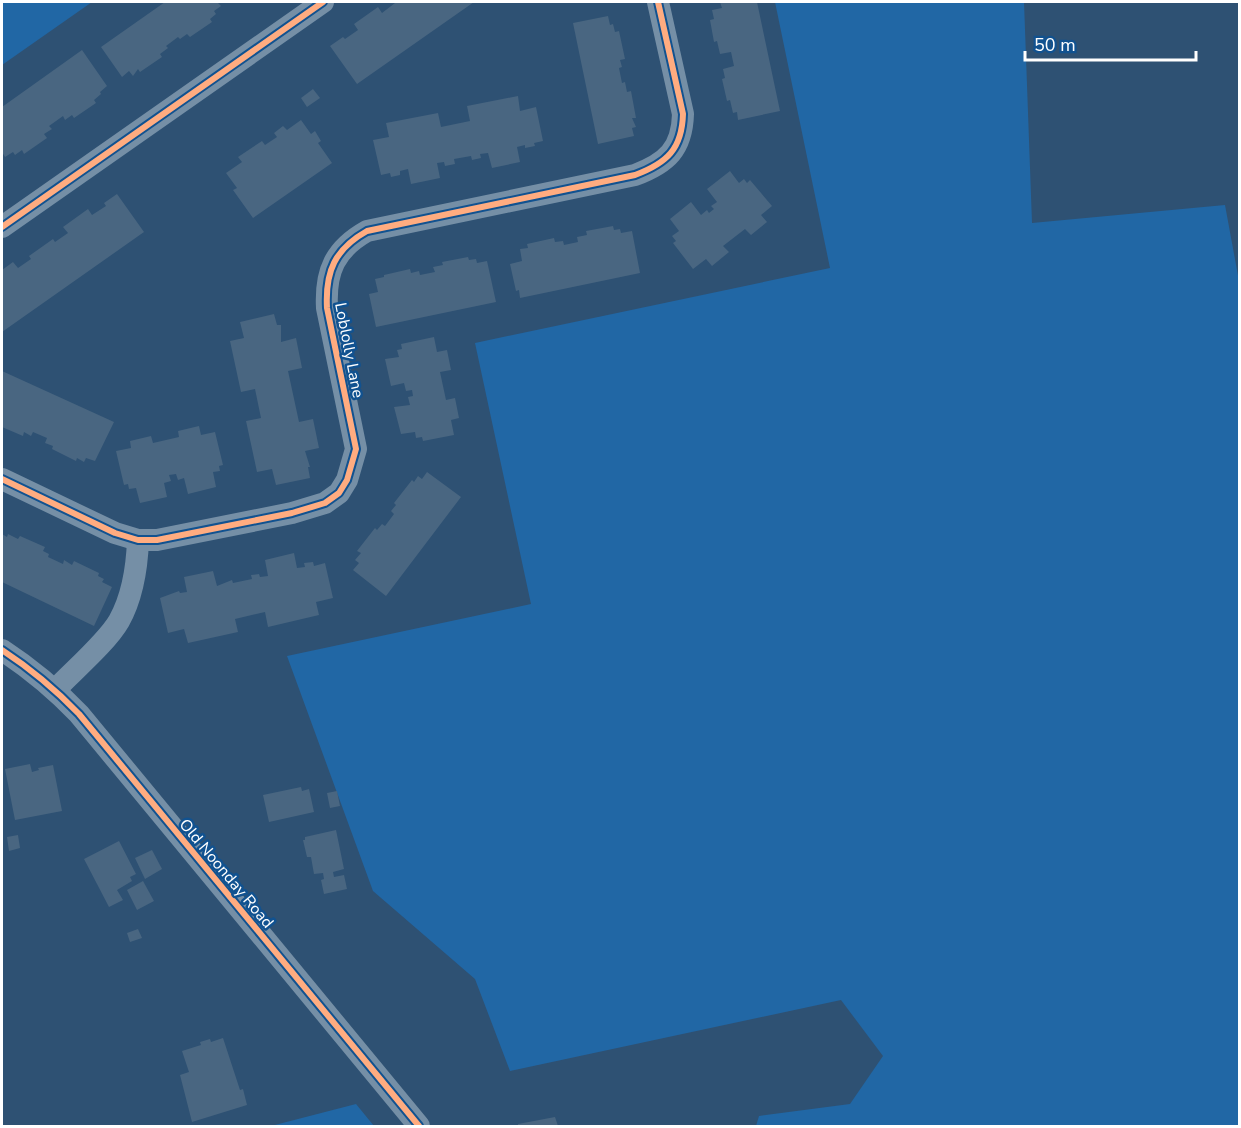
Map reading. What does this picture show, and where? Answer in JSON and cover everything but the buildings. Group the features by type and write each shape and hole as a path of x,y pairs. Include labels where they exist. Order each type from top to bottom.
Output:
{"street":[{"path":"2,227 323,2"},
{"name":"Loblolly Lane","path":"2,479 115,534 138,540 157,540 292,513 325,503 339,493 348,480 356,449 331,333 326,291 330,271 341,252 350,241 383,226 635,175 652,169 675,148 682,130 683,114 658,2"},
{"path":"56,689 118,623 128,602 133,583 137,565 138,540"},
{"name":"Old Noonday Road","path":"2,650 56,689 102,741 419,1126"}],"shaded area":[{"path":"2,2 92,2 2,65"},
{"path":"775,2 1024,2 1032,223 1225,205 1239,281 1239,1126 756,1126 759,1116 850,1104 883,1056 841,1000 510,1071 475,979 373,891 287,656 531,604 475,343 830,268"},
{"path":"356,1104 374,1126 271,1126"}],"cycle path":[{"path":"2,227 323,2"},
{"path":"2,479 115,533 138,540 157,540 292,513 325,503 339,493 347,480 356,449 327,308 328,283 334,262 347,245 367,231 635,175 664,160 676,146 680,137 683,114 658,2"},
{"path":"2,650 23,664 79,714 419,1126"}]}
